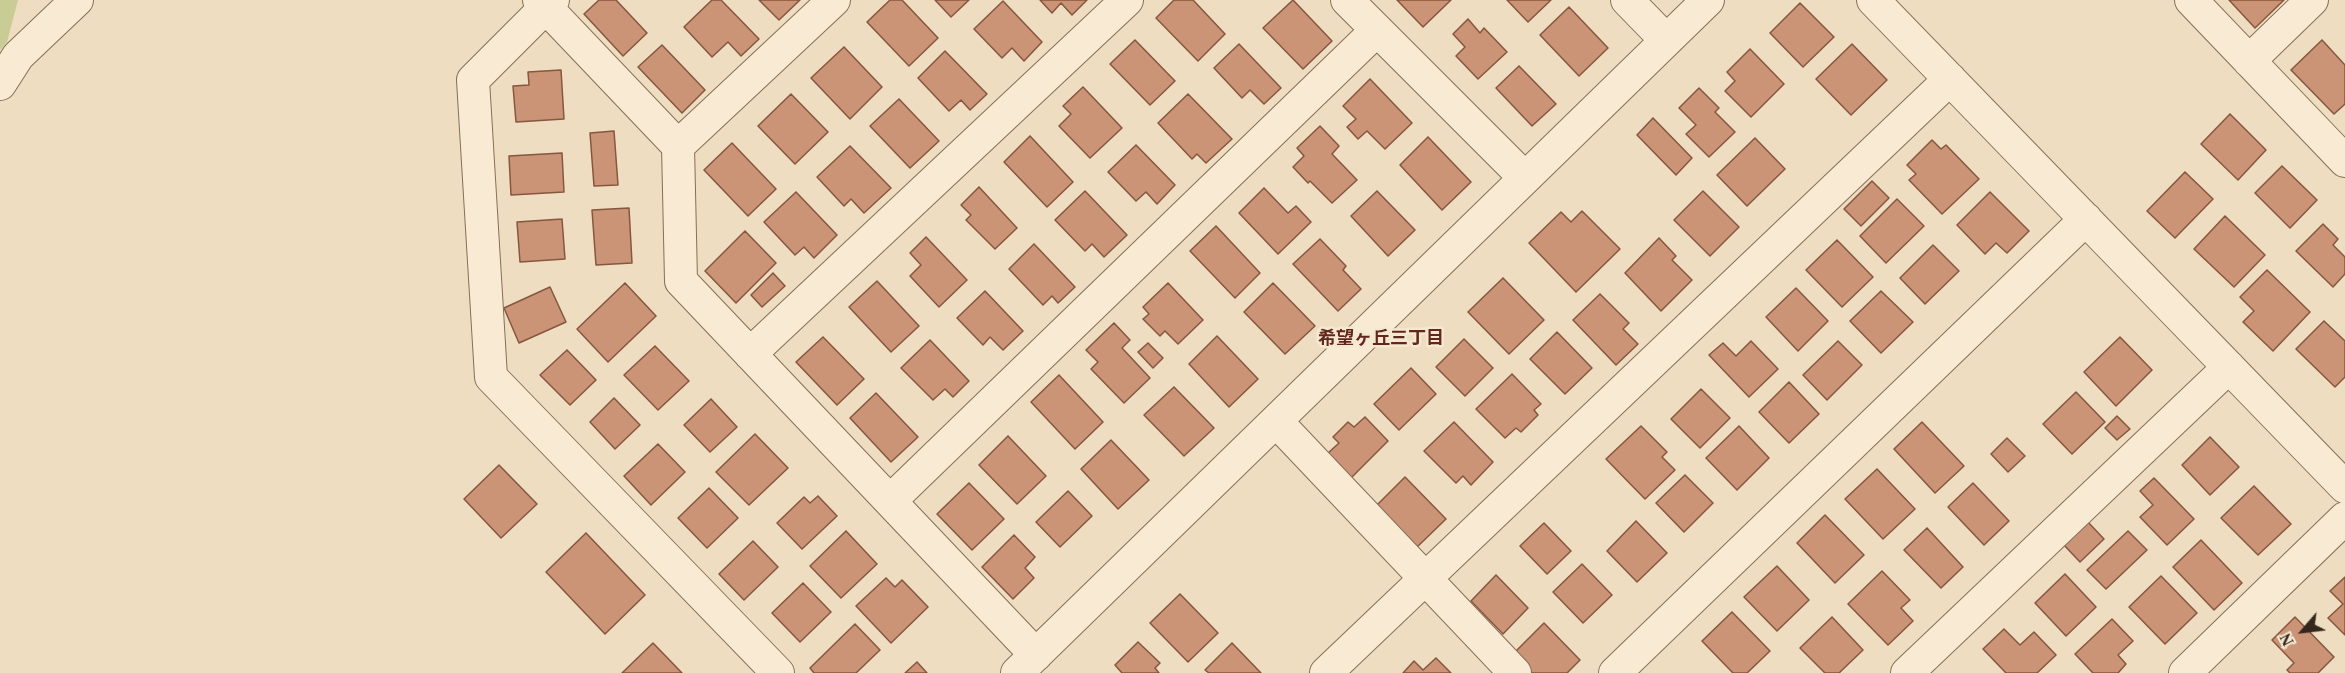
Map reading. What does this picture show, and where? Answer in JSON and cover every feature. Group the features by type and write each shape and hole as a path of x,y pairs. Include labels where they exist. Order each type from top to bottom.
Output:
{"street":[{"path":"0,84 18,56 77,0"},
{"path":"678,146 834,0"},
{"path":"750,354 1127,0"},
{"path":"1347,0 1525,178"},
{"path":"1627,0 1666,40"},
{"path":"778,673 491,377 473,80 546,2 678,146 681,281 890,501 1027,664 1708,0"},
{"path":"1873,0 2345,487"},
{"path":"2191,0 2345,161"},
{"path":"2249,61 2312,0"},
{"path":"890,501 1377,30"},
{"path":"1326,673 1950,79"},
{"path":"1615,673 2086,219"},
{"path":"1907,673 2229,367"},
{"path":"1276,421 1515,673"},
{"path":"2185,673 2345,518"}],"green space":[{"path":"0,0 18,0 7,42 0,50"}],"building":[{"path":"599,0 616,0 647,33 623,56 584,14"},
{"path":"712,0 721,0 759,39 741,56 728,42 712,57 684,27"},
{"path":"759,0 800,0 779,20"},
{"path":"890,0 902,0 938,38 909,66 867,22"},
{"path":"935,0 969,0 951,17"},
{"path":"1040,0 1087,0 1072,15 1061,3 1052,13"},
{"path":"1174,0 1193,0 1225,34 1198,61 1156,18"},
{"path":"1293,0 1332,41 1303,69 1263,28"},
{"path":"1397,0 1451,0 1423,27"},
{"path":"1507,0 1551,0 1528,22"},
{"path":"2229,0 2284,0 2255,28"},
{"path":"1003,1 1042,42 1024,61 1012,48 1002,58 974,29"},
{"path":"1800,3 1834,37 1803,67 1770,33"},
{"path":"1569,7 1608,48 1579,76 1540,35"},
{"path":"1468,19 1480,33 1484,28 1507,52 1478,79 1456,56 1465,47 1453,34"},
{"path":"1135,40 1175,81 1150,105 1110,64"},
{"path":"2322,40 2345,65 2345,104 2334,114 2291,70"},
{"path":"1239,44 1281,88 1264,104 1250,90 1242,98 1214,68"},
{"path":"1852,44 1887,80 1851,115 1816,79"},
{"path":"662,45 705,90 682,113 638,67"},
{"path":"844,47 882,87 850,119 811,78"},
{"path":"1750,49 1784,84 1751,117 1725,91 1735,81 1727,72"},
{"path":"945,51 987,94 970,110 961,100 949,111 918,78"},
{"path":"1519,66 1556,104 1532,126 1496,88"},
{"path":"561,70 564,119 516,122 513,86 529,85 528,72"},
{"path":"1370,79 1412,123 1385,149 1367,131 1358,139 1347,127 1356,119 1343,106"},
{"path":"1083,87 1122,128 1090,158 1059,126 1071,114 1063,106"},
{"path":"1699,88 1719,108 1715,112 1735,132 1709,157 1686,134 1696,125 1679,108"},
{"path":"791,94 828,132 795,164 758,126"},
{"path":"1188,94 1232,139 1206,163 1197,154 1192,159 1158,123"},
{"path":"899,99 939,141 910,168 870,126"},
{"path":"2230,114 2266,150 2238,180 2201,144"},
{"path":"1653,118 1692,158 1676,175 1637,135"},
{"path":"1320,126 1339,146 1332,154 1357,180 1332,203 1293,167 1304,156 1297,148"},
{"path":"614,131 618,185 594,186 590,133"},
{"path":"1030,136 1073,182 1047,207 1004,162"},
{"path":"1428,137 1471,182 1442,210 1400,165"},
{"path":"1755,138 1785,169 1747,206 1717,175"},
{"path":"1932,140 1941,149 1946,145 1979,179 1942,214 1909,180 1916,174 1907,165"},
{"path":"732,143 776,189 748,216 704,170"},
{"path":"1136,145 1175,185 1157,204 1146,192 1136,201 1108,172"},
{"path":"850,146 891,188 864,213 851,199 844,206 817,177"},
{"path":"562,153 564,192 511,195 509,156"},
{"path":"2282,166 2317,200 2290,228 2255,193"},
{"path":"2185,172 2213,199 2175,238 2147,211"},
{"path":"1872,181 1889,198 1861,226 1844,209"},
{"path":"979,187 1017,228 995,249 966,220 971,215 961,205"},
{"path":"1264,188 1288,213 1296,206 1311,222 1278,254 1239,213"},
{"path":"1085,191 1127,235 1104,257 1092,244 1085,251 1055,220"},
{"path":"1377,191 1415,230 1388,256 1351,216"},
{"path":"1703,191 1739,227 1710,256 1674,220"},
{"path":"796,192 837,235 814,258 804,247 795,255 764,222"},
{"path":"1990,192 2029,231 2007,253 1996,243 1985,254 1957,225"},
{"path":"1897,199 1924,226 1886,263 1860,236"},
{"path":"629,208 632,263 596,265 592,210"},
{"path":"1582,211 1620,249 1576,292 1529,243 1561,212 1571,222"},
{"path":"2225,216 2265,255 2234,287 2194,249"},
{"path":"562,219 565,259 520,262 517,222"},
{"path":"2323,224 2338,239 2333,245 2345,257 2345,274 2333,287 2296,251"},
{"path":"1216,226 1260,273 1235,298 1190,251"},
{"path":"745,231 776,263 736,303 705,271"},
{"path":"926,237 967,280 939,307 910,276 921,265 910,253"},
{"path":"1659,238 1676,256 1672,260 1692,280 1661,311 1625,273"},
{"path":"1320,239 1346,266 1343,270 1361,289 1338,311 1293,264"},
{"path":"1837,240 1873,277 1842,307 1806,270"},
{"path":"1034,244 1075,287 1058,303 1052,296 1043,305 1009,269"},
{"path":"1933,245 1959,271 1925,304 1900,278"},
{"path":"2267,270 2310,312 2273,351 2243,322 2254,311 2240,297"},
{"path":"773,273 785,286 762,307 751,295"},
{"path":"1503,278 1544,320 1509,354 1468,312"},
{"path":"877,281 919,326 891,352 849,307"},
{"path":"625,283 656,316 608,362 577,329"},
{"path":"1168,283 1203,320 1178,344 1165,331 1160,336 1143,319 1149,314 1143,307"},
{"path":"1273,283 1315,326 1285,354 1244,312"},
{"path":"550,287 566,322 519,343 504,308"},
{"path":"1796,288 1828,321 1798,351 1766,317"},
{"path":"985,291 1023,331 1003,350 990,337 983,345 957,318"},
{"path":"1881,291 1913,322 1881,353 1850,321"},
{"path":"1600,294 1629,323 1623,329 1638,344 1616,365 1573,320"},
{"path":"2324,321 2345,341 2345,377 2335,387 2296,349"},
{"path":"1114,323 1130,340 1122,348 1150,378 1124,403 1091,369 1098,362 1086,350"},
{"path":"1557,332 1592,368 1565,394 1530,359"},
{"path":"1217,336 1258,379 1229,407 1189,364"},
{"path":"823,337 864,379 837,405 796,362"},
{"path":"2120,337 2152,370 2116,406 2084,372"},
{"path":"1464,339 1493,368 1465,396 1436,367"},
{"path":"930,340 969,381 953,397 945,389 933,400 901,368"},
{"path":"1751,341 1778,369 1749,397 1709,355 1723,343 1736,356"},
{"path":"1838,341 1862,365 1827,400 1803,375"},
{"path":"1148,343 1163,358 1153,368 1138,352"},
{"path":"655,346 689,381 658,410 624,375"},
{"path":"567,350 596,380 570,405 540,375"},
{"path":"1411,368 1436,394 1399,430 1374,404"},
{"path":"1512,374 1541,404 1534,410 1538,415 1521,432 1516,428 1505,438 1476,409"},
{"path":"1059,375 1103,422 1075,449 1031,402"},
{"path":"1789,382 1819,414 1789,443 1759,412"},
{"path":"1174,387 1214,428 1184,456 1144,415"},
{"path":"1701,389 1730,418 1700,448 1671,419"},
{"path":"2076,392 2105,422 2072,454 2043,424"},
{"path":"876,393 918,437 891,462 850,418"},
{"path":"614,398 640,425 615,449 590,422"},
{"path":"711,399 737,427 710,452 684,425"},
{"path":"2117,416 2130,429 2117,440 2105,428"},
{"path":"1365,417 1388,441 1351,478 1327,454 1339,443 1333,437 1348,422 1354,427"},
{"path":"1454,422 1493,462 1471,485 1463,476 1456,483 1424,451"},
{"path":"1922,422 1964,466 1935,493 1894,449"},
{"path":"1641,426 1667,452 1662,457 1675,470 1645,499 1606,459"},
{"path":"1739,426 1769,458 1737,490 1706,458"},
{"path":"755,434 788,468 749,505 716,472"},
{"path":"1008,436 1046,476 1017,504 979,465"},
{"path":"2210,437 2239,467 2210,495 2182,465"},
{"path":"2007,438 2025,456 2008,472 1991,454"},
{"path":"1111,440 1149,480 1118,509 1081,469"},
{"path":"658,444 685,472 651,505 624,476"},
{"path":"499,465 537,504 501,538 464,499"},
{"path":"1877,469 1915,509 1883,539 1845,499"},
{"path":"1685,475 1713,503 1684,532 1656,503"},
{"path":"1405,477 1446,519 1415,549 1375,507"},
{"path":"2154,478 2194,519 2167,545 2140,517 2153,505 2140,491"},
{"path":"969,483 1004,519 972,550 937,514"},
{"path":"1973,483 2009,521 1984,545 1948,507"},
{"path":"2254,486 2291,524 2258,555 2221,518"},
{"path":"709,488 738,518 707,548 678,518"},
{"path":"1068,491 1092,516 1060,547 1036,522"},
{"path":"818,496 837,516 802,549 777,523 804,497 810,503"},
{"path":"1825,515 1864,555 1835,583 1797,543"},
{"path":"1636,521 1667,553 1637,582 1607,551"},
{"path":"2087,521 2104,539 2080,562 2063,544"},
{"path":"1544,523 1571,551 1547,574 1520,546"},
{"path":"1927,528 1963,567 1941,588 1904,550"},
{"path":"846,531 877,564 841,598 810,566"},
{"path":"2128,531 2147,550 2106,589 2087,570"},
{"path":"586,533 645,595 605,634 546,572"},
{"path":"1014,535 1035,557 1025,568 1034,578 1013,599 982,567"},
{"path":"2201,540 2242,583 2214,610 2173,567"},
{"path":"753,541 778,567 744,600 719,574"},
{"path":"1582,564 1612,595 1583,623 1553,592"},
{"path":"1777,566 1809,600 1777,631 1744,597"},
{"path":"1882,571 1910,600 1901,608 1913,621 1888,645 1848,604"},
{"path":"2065,574 2096,607 2066,636 2035,603"},
{"path":"1496,575 1528,608 1503,634 1471,601"},
{"path":"2161,576 2197,613 2165,644 2129,607"},
{"path":"2345,577 2345,635 2328,618 2343,604 2330,591"},
{"path":"886,578 895,587 902,580 928,607 891,643 856,606"},
{"path":"803,583 831,612 800,642 772,613"},
{"path":"1180,594 1218,633 1188,662 1150,623"},
{"path":"1732,612 1770,651 1747,673 1733,673 1702,641"},
{"path":"1832,617 1863,650 1839,673 1825,673 1800,648"},
{"path":"2295,617 2334,657 2318,673 2290,673 2287,670 2294,663 2272,640"},
{"path":"2112,619 2133,641 2118,655 2126,664 2118,673 2093,673 2075,654"},
{"path":"1544,623 1580,660 1567,673 1532,673 1513,654"},
{"path":"855,624 880,650 856,673 814,673 810,668"},
{"path":"2004,629 2020,645 2034,632 2056,655 2037,673 2006,673 1983,649"},
{"path":"1138,642 1160,663 1155,668 1159,673 1122,673 1115,665"},
{"path":"653,643 682,673 622,673"},
{"path":"1232,643 1261,673 1209,673 1205,670"},
{"path":"1436,658 1451,673 1403,673 1414,661 1423,670"},
{"path":"917,662 927,673 905,673"}],"district":[{"name":"希望ヶ丘三丁目","path":"1381,339"}]}
